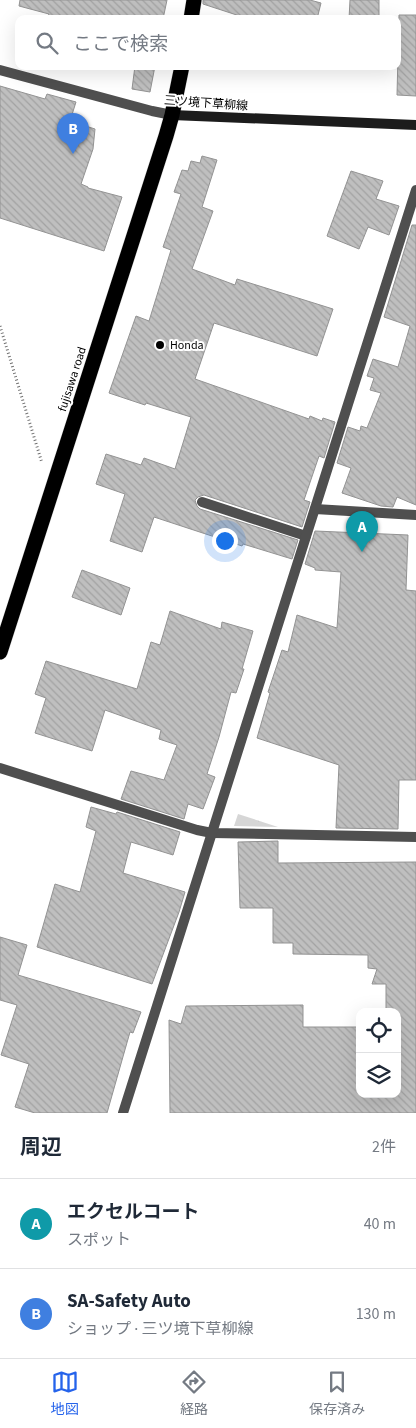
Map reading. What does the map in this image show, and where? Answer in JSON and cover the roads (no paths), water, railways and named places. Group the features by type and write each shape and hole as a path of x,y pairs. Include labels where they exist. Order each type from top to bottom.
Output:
{"highway":[{"path":"192,15 194,0"},
{"name":"fujisawa road","path":"0,652 172,115 181,70"}],"street":[{"name":"三ツ境下草柳線","path":"0,70 172,115 416,125"},
{"path":"124,1113 416,190"},
{"path":"202,502 306,536"},
{"path":"315,509 416,515"},
{"path":"0,768 197,830 212,833 416,837"}],"place":[{"name":"SA-Safety Auto","path":"73,154"},
{"name":"Honda","path":"160,345"},
{"name":"エクセルコート","path":"362,552"}]}
